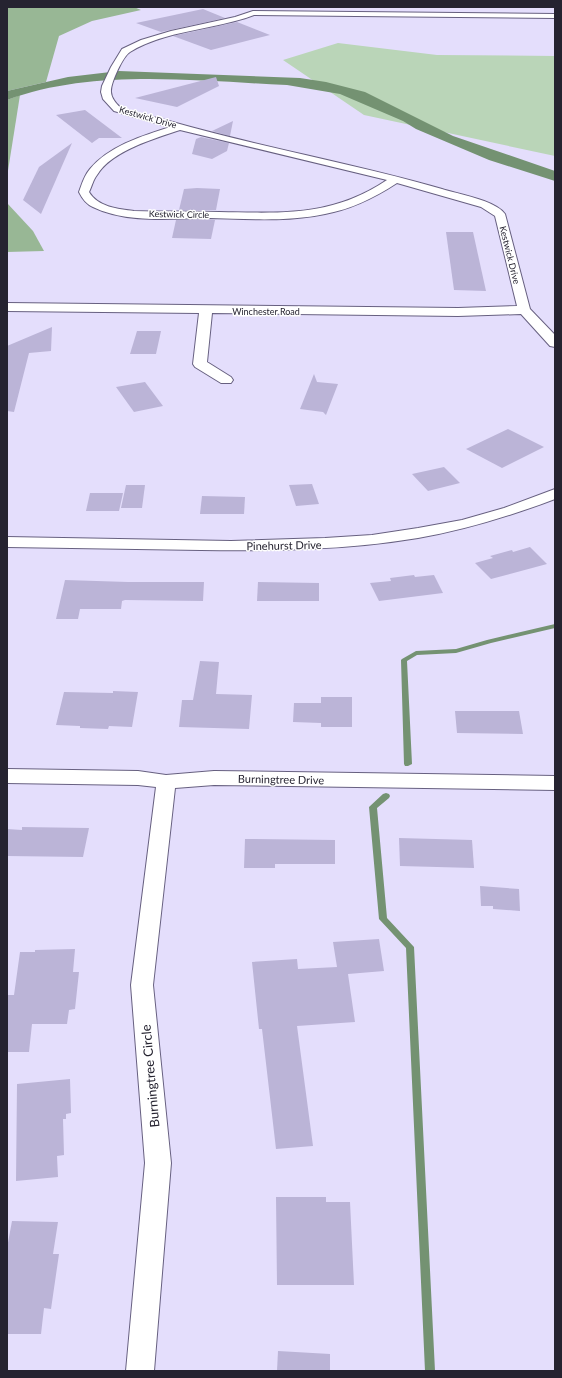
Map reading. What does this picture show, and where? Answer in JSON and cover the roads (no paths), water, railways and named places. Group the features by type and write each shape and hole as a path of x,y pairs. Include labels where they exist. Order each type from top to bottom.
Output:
{"street":[{"path":"240,7 253,13"},
{"name":"Kestwick Drive","path":"555,16 459,11 253,13 144,42 125,51 115,67 106,92 108,99 117,109 395,179 485,205 500,214 524,310 555,343"},
{"name":"Kestwick Circle","path":"180,126 128,148 102,163 93,173 84,192 87,198 96,206 121,212 170,215 288,215 341,207 360,201 395,179"},
{"name":"Winchester Road","path":"7,307 458,312 524,310"},
{"path":"206,310 200,364 226,380"},
{"name":"Pinehurst Drive","path":"7,542 270,546 363,542 416,534 460,525 509,512 555,494"},
{"name":"Burningtree Drive","path":"7,776 138,778 166,782 214,778 555,783"},
{"name":"Burningtree Circle","path":"140,1371 158,1163 142,984 166,782"}],"waterway":[{"path":"408,764 404,660 416,653 456,651 489,641 555,626"},
{"path":"386,796 373,807 383,919 410,947 430,1371"}]}
